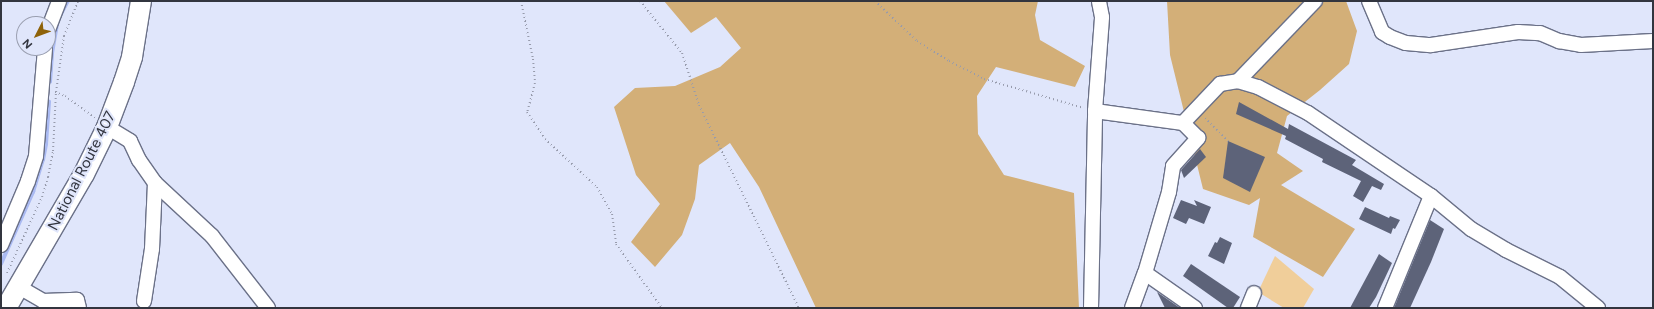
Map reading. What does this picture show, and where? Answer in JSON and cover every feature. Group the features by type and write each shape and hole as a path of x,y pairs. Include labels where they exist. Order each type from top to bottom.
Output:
{"highway":[{"name":"National Route 407","path":"6,308 84,174 107,127 132,56 141,1"}],"street":[{"path":"53,16 59,1"},
{"path":"1091,308 1095,111 1102,17 1099,1"},
{"path":"1238,81 1315,1"},
{"path":"1370,1 1382,32 1390,37 1406,43 1431,45 1518,32 1540,33 1559,41 1581,45 1653,41"},
{"path":"1,245 28,181 36,156 43,56"},
{"path":"1183,123 1197,110 1220,84 1238,81 1269,92 1308,113 1431,196 1471,229 1506,250 1560,277 1598,308"},
{"path":"1095,111 1183,123 1198,138 1173,166 1169,192 1132,308"},
{"path":"107,127 130,141 139,160 155,183 212,236 268,308"},
{"path":"144,301 152,249 155,183"},
{"path":"1385,308 1431,196"},
{"path":"1144,273 1195,308"},
{"path":"19,287 43,301 77,300 79,308"},
{"path":"1248,308 1254,293"}],"path":[{"path":"521,1 534,59 535,83 526,112 545,139 597,187 612,214 616,244 662,308"},
{"path":"640,1 682,53 699,105 799,308"},
{"path":"875,1 917,41 949,61 984,79 1095,111"},
{"path":"41,90 56,92 65,96 107,127"},
{"path":"1197,110 1228,141"}],"shaded area":[{"path":"664,1 1038,1 1035,15 1040,40 1085,66 1075,87 996,67 977,96 978,134 1004,175 1074,193 1079,308 816,308 759,187 730,143 699,165 695,199 682,235 655,267 631,242 660,204 636,175 614,107 635,88 675,86 720,67 741,48 716,17 691,33"},
{"path":"1167,1 1346,1 1357,31 1349,64 1320,90 1287,116 1277,153 1303,171 1281,185 1355,229 1323,277 1253,237 1260,198 1249,205 1203,189 1170,55"},
{"path":"1275,256 1314,289 1303,308 1284,308 1258,292"}],"building":[{"path":"1239,102 1288,129 1289,124 1356,160 1352,165 1384,184 1381,190 1372,186 1363,202 1353,196 1361,181 1322,162 1323,159 1285,139 1286,136 1236,114"},
{"path":"1228,141 1265,157 1250,192 1223,178"},
{"path":"1200,149 1206,157 1184,178 1181,170"},
{"path":"1181,200 1197,206 1194,200 1211,207 1204,224 1189,218 1186,224 1173,218"},
{"path":"1365,207 1389,218 1390,216 1400,220 1395,229 1393,228 1391,234 1359,219"},
{"path":"1430,220 1444,229 1431,262 1410,308 1394,308"},
{"path":"1220,237 1232,243 1224,264 1208,256 1215,242 1217,243"},
{"path":"1379,254 1392,263 1376,297 1369,308 1350,308"},
{"path":"1191,264 1240,297 1233,308 1228,308 1183,276"},
{"path":"1157,292 1180,308 1165,308"}],"waterway":[{"path":"60,16 68,1"},
{"path":"50,82 52,53 57,24"},
{"path":"1,264 33,192 43,160 46,144 49,102"}]}
